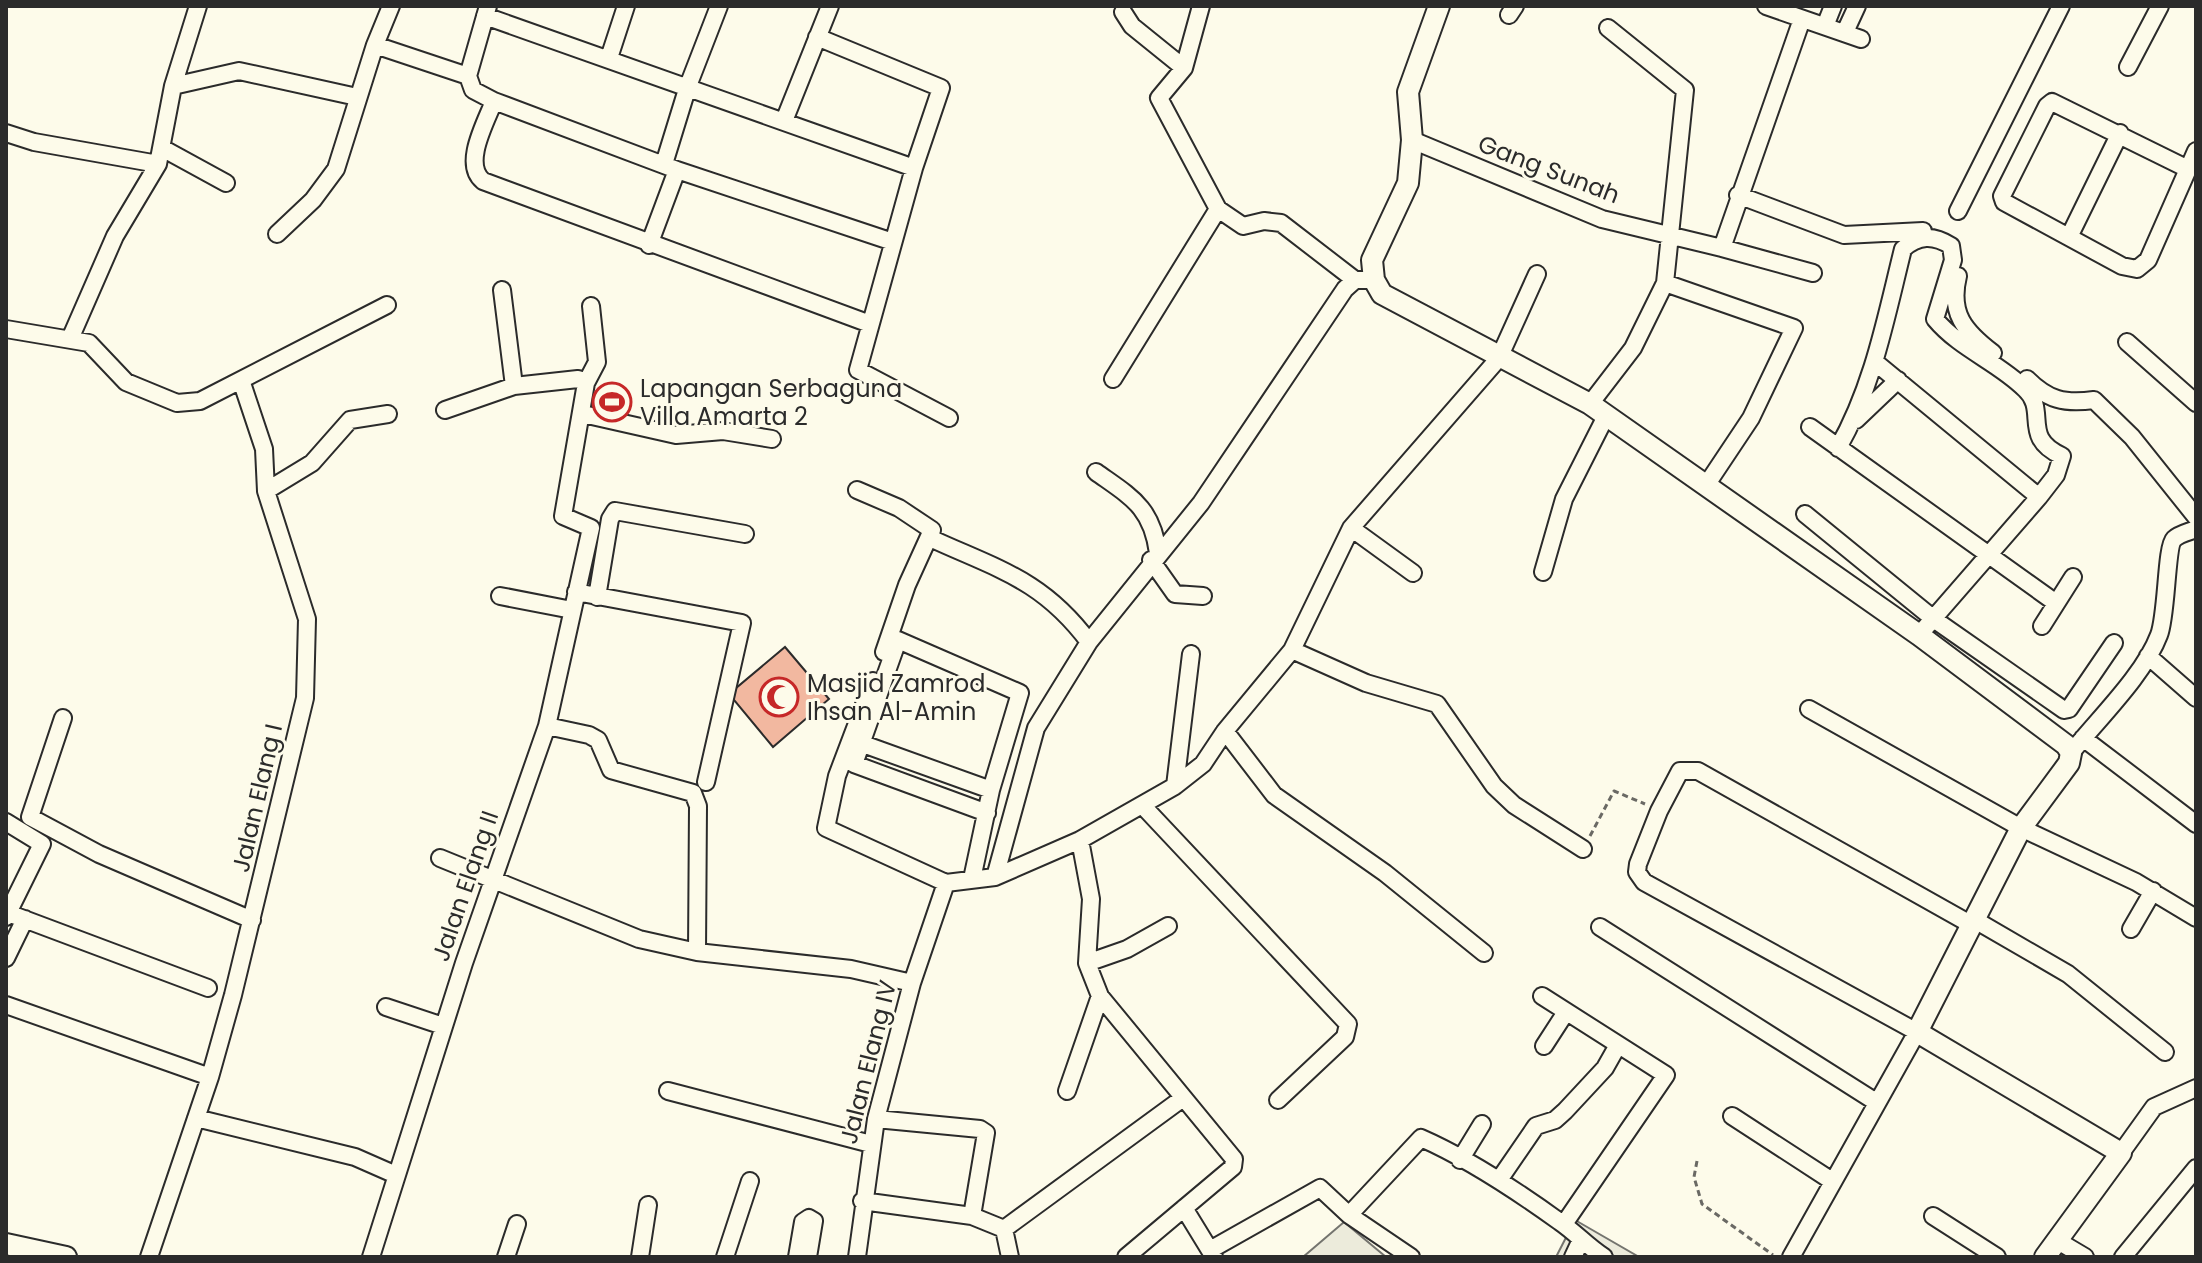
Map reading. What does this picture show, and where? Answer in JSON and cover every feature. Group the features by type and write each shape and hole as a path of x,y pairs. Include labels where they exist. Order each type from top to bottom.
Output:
{"street":[{"path":"70,339 115,236 160,156 173,86 198,6"},
{"path":"277,234 313,200 336,169 357,97 391,6"},
{"path":"609,58 626,6"},
{"path":"649,245 688,86 719,6"},
{"path":"784,121 830,6"},
{"path":"1201,6 1184,68 1159,98 1218,209 1243,226 1264,221 1281,223 1382,294 1598,410 1707,484 2066,745 2077,746 2196,824"},
{"path":"995,877 1032,735 1089,642 1201,503 1345,289 1364,280 1408,183 1412,140 1408,92 1439,6"},
{"path":"1766,6 1861,39"},
{"path":"1825,26 1833,6"},
{"path":"1845,32 1857,6"},
{"path":"1958,211 2061,6"},
{"path":"2128,67 2160,6"},
{"path":"893,242 670,167 494,101 473,90 468,76 486,11 914,168"},
{"path":"1123,12 1132,26 1184,68"},
{"path":"1722,248 1802,19"},
{"path":"1543,572 1564,499 1598,410 1665,283 1685,90 1608,28"},
{"path":"817,37 941,88 914,168 858,370 949,418"},
{"path":"375,45 468,76"},
{"path":"173,86 239,71 357,97"},
{"path":"494,101 473,163 478,178 649,245 870,324"},
{"path":"2188,169 2052,102 2003,190 2004,202 2122,266 2137,269 2148,260 2196,151"},
{"path":"6,133 34,142 160,156 226,183"},
{"path":"2069,237 2120,133"},
{"name":"Gang Sunah","path":"1412,140 1602,219 1813,273"},
{"path":"1738,195 1844,235 1906,234 1928,230 1948,233 1959,240 1962,260 1954,304 1955,313 1967,332 2042,394 2061,403 2094,400 2132,437 2196,517"},
{"path":"1113,379 1218,209"},
{"path":"1838,448 1853,423 1875,362 1903,249 1913,240 1937,237 1951,246 1953,260 1935,319 1946,333 2028,390 2035,406 2036,435 2050,451 2062,456 2056,475 1988,553 1922,638"},
{"path":"857,490 932,530 907,585 837,776 826,828 946,883 995,877 1080,840 1175,786 1203,764 1225,731 1292,650 1351,528 1499,358 1537,274"},
{"path":"1665,283 1794,328 1751,418 1707,484"},
{"path":"502,290 514,386"},
{"path":"6,329 89,343 126,382 177,403 200,401 387,305"},
{"path":"591,306 597,362 586,383 583,414 676,435 723,431 772,439"},
{"path":"2127,342 2196,403"},
{"path":"1875,362 2039,497"},
{"path":"445,410 514,386 578,379 586,383"},
{"name":"Jalan Elang I","path":"149,1257 210,1077 252,920 305,698 307,619 266,491 264,449 241,380"},
{"path":"1853,423 1898,380"},
{"path":"266,491 312,463 350,420 388,414"},
{"name":"Jalan Elang II","path":"371,1257 488,876 547,726 591,528 563,516 583,414"},
{"path":"1810,427 2056,603"},
{"path":"1096,472 1142,505 1155,536 1155,557 1175,594 1203,596"},
{"path":"597,597 610,519 615,511 745,534"},
{"path":"1805,514 1935,620 2064,710 2069,709 2114,643"},
{"path":"1351,528 1413,573"},
{"path":"1791,1257 1917,1032 2021,828 2069,763 2077,746 2148,656 2159,636 2167,605 2169,546 2175,538 2196,529"},
{"path":"930,538 1033,585 1065,610 1089,642"},
{"path":"2042,626 2073,577"},
{"path":"576,592 742,623 706,782"},
{"path":"500,596 572,610"},
{"path":"972,879 987,813 991,790 1020,693 898,640 854,764 987,813"},
{"path":"1292,650 1366,683 1437,704 1494,786 1514,805 1583,849"},
{"path":"1175,786 1191,654"},
{"path":"2148,656 2196,698"},
{"path":"1809,709 2021,828 2153,891 2196,918"},
{"path":"63,718 30,817 99,854 252,920"},
{"path":"547,726 589,735 598,740 611,770 693,793 698,806 697,952"},
{"path":"1225,731 1274,795 1373,864 1484,953"},
{"path":"863,744 991,790"},
{"path":"2121,1153 1917,1032 1644,882 1637,872 1638,864 1659,811 1680,771 1698,771 2068,974 2165,1052"},
{"path":"1142,805 1348,1024 1345,1037 1278,1100"},
{"path":"488,876 503,815"},
{"path":"6,822 42,844 7,915 208,988"},
{"path":"1080,840 1091,899 1087,963 1100,996 1234,1159 1233,1167 1126,1257"},
{"path":"440,858 614,931 697,952 798,961 912,983"},
{"name":"Jalan Elang IV","path":"857,1257 862,1201 876,1119 912,983 946,883"},
{"path":"2131,929 2153,891"},
{"path":"6,958 25,919"},
{"path":"1087,963 1127,949 1168,926"},
{"path":"1600,927 1876,1102"},
{"path":"1067,1091 1100,996"},
{"path":"1542,996 1666,1075 1564,1224"},
{"path":"6,1005 210,1077"},
{"path":"386,1007 443,1026"},
{"path":"1544,1046 1566,1012"},
{"path":"1499,1180 1536,1126 1555,1120 1565,1111 1605,1068 1618,1045"},
{"path":"2085,1257 2052,1249 2154,1107 2196,1088"},
{"path":"668,1091 871,1144"},
{"path":"1004,1229 1183,1098"},
{"path":"1732,1116 1832,1181"},
{"path":"196,1118 355,1157 396,1175"},
{"path":"876,1119 980,1129 986,1133 972,1216"},
{"path":"1460,1160 1482,1124"},
{"path":"1349,1215 1416,1139 1424,1139 1499,1180 1564,1224 1576,1250 1604,1257"},
{"path":"2123,1257 2196,1168"},
{"path":"725,1257 750,1181"},
{"path":"1184,1208 1212,1254 1320,1188 1349,1215 1411,1257"},
{"path":"862,1201 972,1216 1004,1229"},
{"path":"640,1257 648,1205"},
{"path":"1933,1216 1997,1257"},
{"path":"797,1257 803,1222 809,1218 814,1221 808,1257"},
{"path":"506,1257 517,1224"},
{"path":"1004,1229 1010,1257"},
{"path":"6,1244 66,1257"}],"path":[{"path":"1583,849 1614,791 1659,811"},
{"path":"1697,1161 1694,1177 1702,1204 1776,1257"}],"shaded area":[{"path":"1575,1220 1639,1257 1556,1257"},
{"path":"1344,1222 1386,1257 1303,1257"}],"building":[{"name":"Masjid Zamrod Ihsan Al-Amin","path":"785,647 829,699 773,747 729,694"}],"place":[{"name":"Lapangan Serbaguna Villa Amarta 2","path":"612,402"},
{"name":"Masjid Zamrod Ihsan Al-Amin","path":"779,697"}]}
